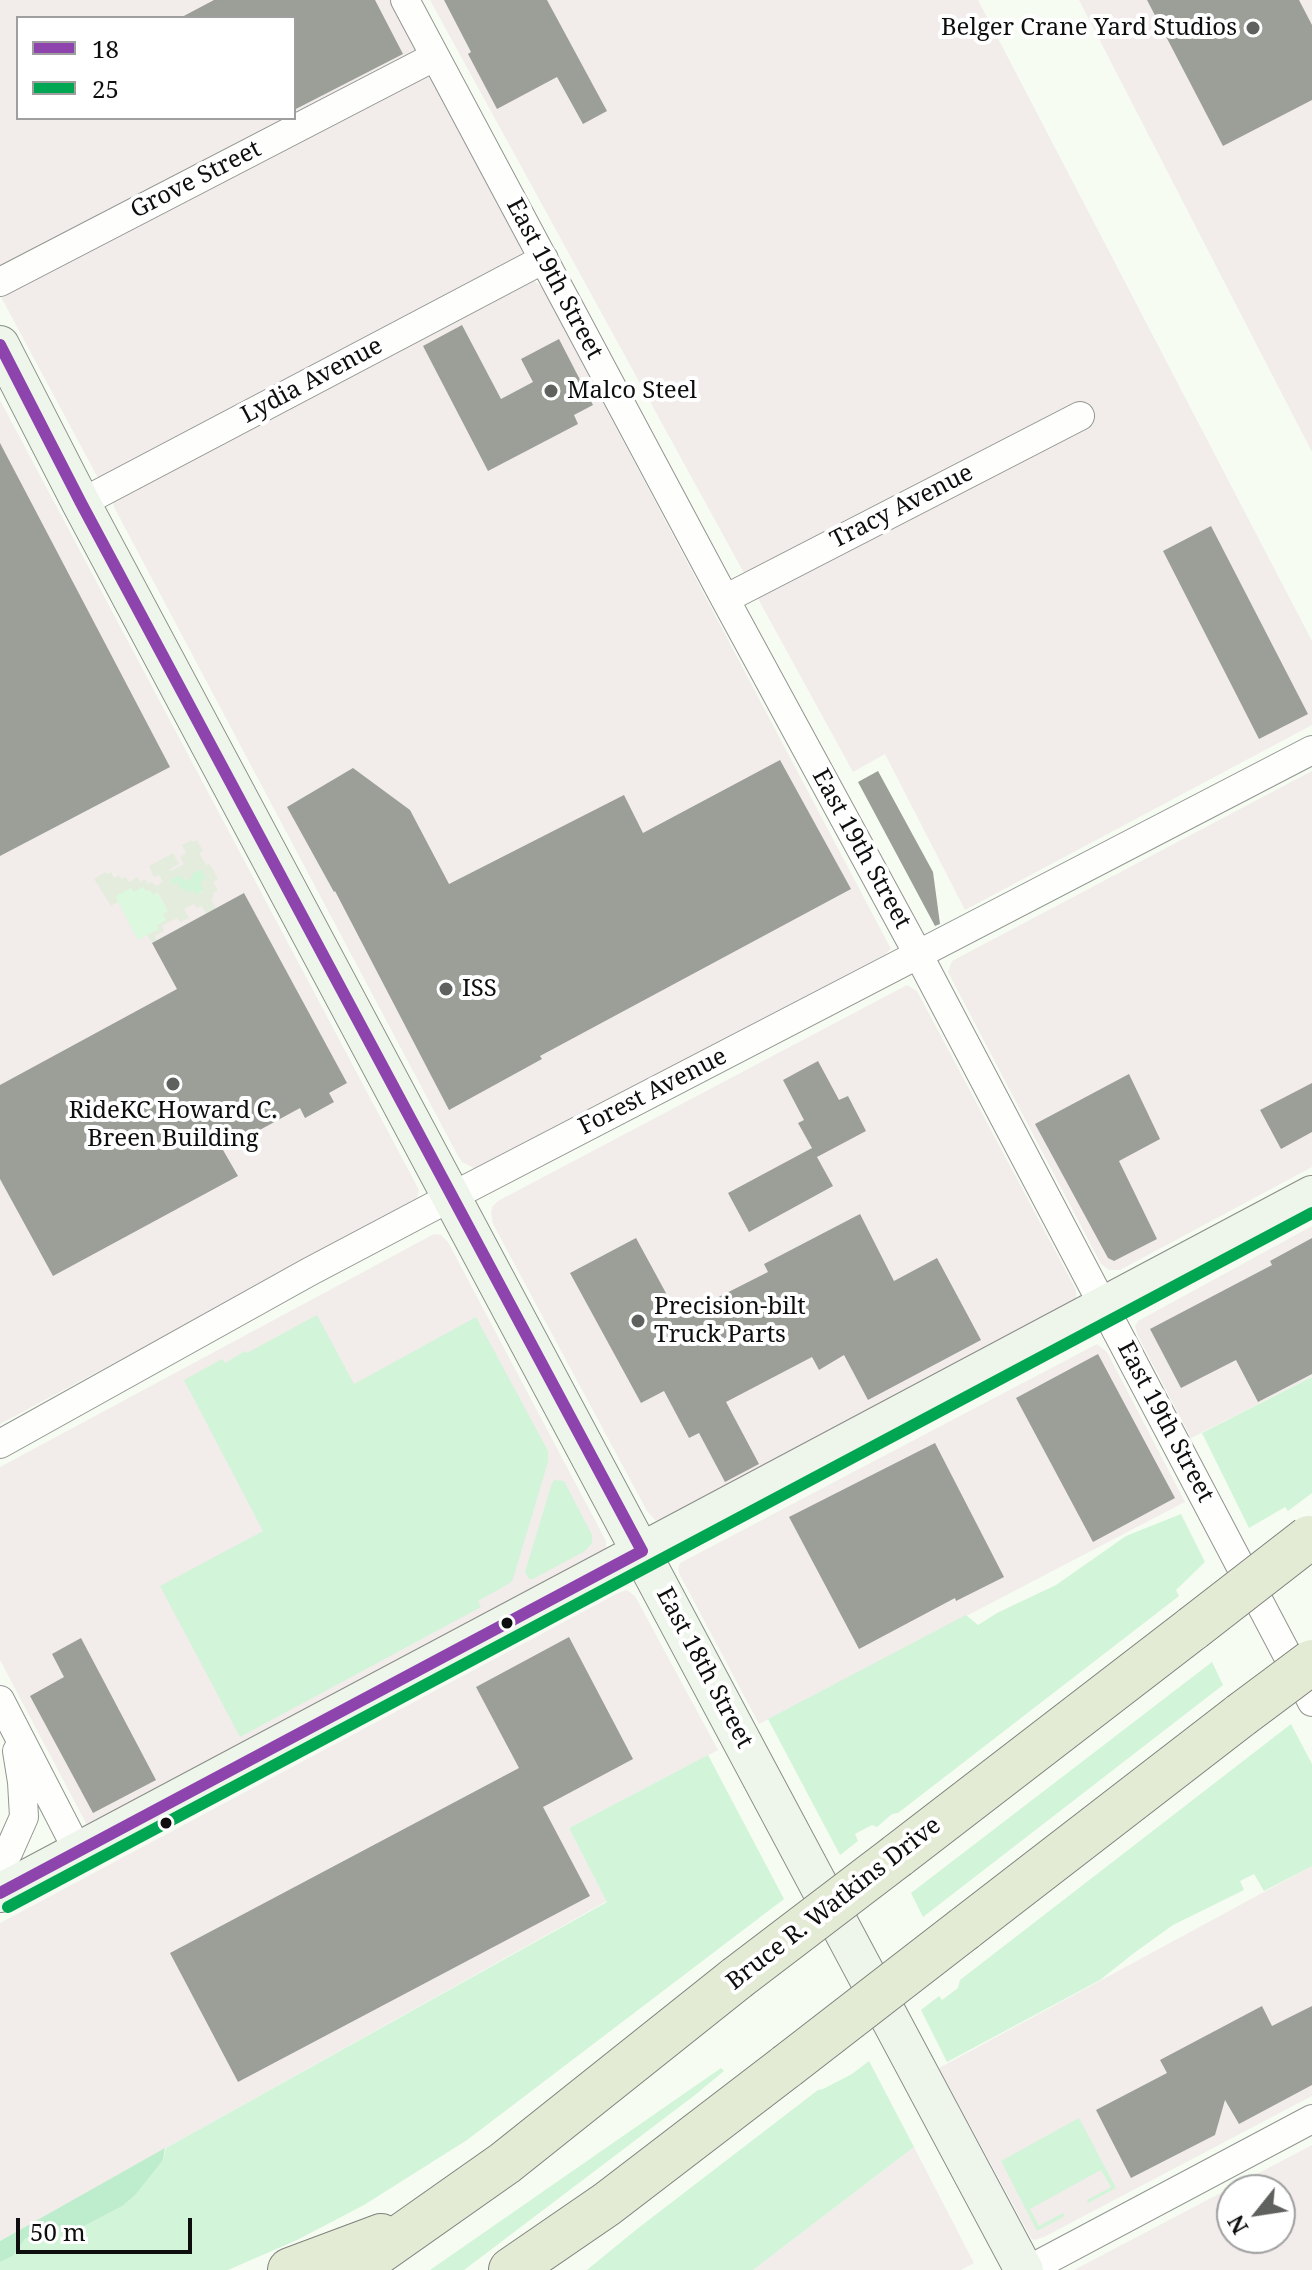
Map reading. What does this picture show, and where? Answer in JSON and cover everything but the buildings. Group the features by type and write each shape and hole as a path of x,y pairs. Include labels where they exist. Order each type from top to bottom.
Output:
{"highway":[{"name":"Bruce R. Watkins Drive","path":"353,2270 505,2163 737,1978 1310,1536"},
{"path":"511,2270 607,2204 1312,1662"},
{"path":"553,2270 607,2204"},
{"path":"290,2270 425,2220"}],"main road":[{"name":"East 18th Street","path":"0,345 81,503 1026,2270"},
{"path":"0,1893 1312,1195"}],"street":[{"name":"East 19th Street","path":"405,0 918,954 1312,1702"},
{"name":"Grove Street","path":"0,282 434,57"},
{"name":"Lydia Avenue","path":"81,503 544,259"},
{"name":"Tracy Avenue","path":"725,599 1080,416"},
{"name":"Forest Avenue","path":"0,1444 309,1272 1312,750"},
{"path":"6,1712 78,1851"},
{"path":"0,1861 8,1853 24,1817 22,1782 6,1712"},
{"path":"1026,2270 1312,2119"}],"shaded area":[{"path":"0,0 390,0 527,257 98,478 0,295"},
{"path":"430,0 978,0 1312,641 1312,725 965,910 885,754 853,772"},
{"path":"1079,0 1312,0 1312,452 1232,297"},
{"path":"529,281 542,287 891,949 474,1168 458,1156 113,503"},
{"path":"0,400 419,1190 413,1203 0,1424"},
{"path":"1312,771 1312,1167 1120,1270 1109,1270 1101,1264 948,972 952,961"},
{"path":"197,840 203,851 199,853 218,879 213,882 218,890 211,899 216,909 206,914 202,906 197,908 194,904 184,909 189,918 180,922 177,918 162,926 164,931 155,936 157,941 152,943 147,935 159,929 157,925 166,920 163,914 168,911 158,892 153,895 143,887 134,892 131,888 116,896 118,902 111,906 94,879 111,872 114,878 119,875 129,882 138,877 140,882 145,879 148,884 152,882 156,886 163,882 159,875 154,877 149,866 173,853 179,864 171,871 184,864 180,857 186,853 182,845","holes":["201,869 206,879 200,882 204,891 196,895 194,890 189,893 186,888 182,891 177,882 172,885 170,880 179,875 187,881 192,878 191,874"]},
{"path":"907,985 917,991 1076,1290 1076,1301 663,1522 655,1520 647,1511 493,1224 493,1206"},
{"path":"1312,1226 1312,1377 1191,1438 1135,1326 1138,1321"},
{"path":"434,1234 441,1235 448,1242 606,1541 606,1550 88,1827 0,1660 0,1467"},
{"path":"1097,1344 1107,1352 1185,1502 759,1724 680,1575 680,1563"},
{"path":"627,1590 635,1596 718,1750 569,1828 607,1901 0,2241 0,1923"},
{"path":"1312,1866 1312,2096 1044,2237 1031,2238 939,2068"},
{"path":"1312,2145 1312,2270 1074,2270 1216,2195 1216,2254 1296,2254 1296,2174 1257,2174"},
{"path":"914,2147 974,2263 961,2270 753,2270"}],"green space":[{"path":"201,869 206,879 204,890 196,895 172,885 170,880 179,875 187,880"},
{"path":"131,887 157,892 168,911 159,929 138,940 115,896"},
{"path":"317,1315 354,1384 476,1317 548,1451 548,1462 510,1583 478,1601 481,1607 240,1737 160,1586 263,1531 184,1380 222,1359 225,1363 245,1351 247,1353"},
{"path":"1312,1377 1312,1493 1288,1511 1285,1507 1249,1528 1202,1433"},
{"path":"554,1480 564,1481 592,1535 592,1543 585,1551 529,1579 525,1572"},
{"path":"1181,1514 1205,1562 1176,1590 1179,1596 898,1813 892,1814 877,1827 872,1825 855,1834 858,1841 840,1855 768,1719 966,1615 978,1625 1056,1585 1126,1536"},
{"path":"1212,1662 1223,1685 923,1917 911,1893"},
{"path":"1291,1724 1312,1764 1312,1866 1264,1891 1254,1874 1240,1881 1244,1890 1173,1925 1100,1980 947,2062 921,2010 939,1996 942,2000 958,1988 960,1980"},
{"path":"708,1755 784,1899 467,2140 364,2205 297,2240 228,2270 0,2270 0,2262 13,2256 25,2239 42,2230 58,2226 76,2230 152,2172 163,2160 166,2148 607,1902 569,1828"},
{"path":"869,2061 914,2147 753,2270 587,2270 818,2090 852,2074"},
{"path":"721,2068 724,2071 695,2095 464,2270 430,2270"},
{"path":"1079,2118 1116,2188 1088,2203 1087,2200 1111,2187 1101,2170 1030,2209 1039,2226 1063,2213 1065,2216 1037,2231 1001,2161"},
{"path":"165,2148 163,2160 122,2206 76,2230 58,2226 41,2230 25,2239 13,2256 0,2262 0,2241"}],"transit line":[{"name":"18","path":"0,345 81,503 642,1551"},
{"name":"25","path":"8,1907 1312,1213"},
{"name":"18","path":"0,1893 642,1551"}],"place":[{"name":"Belger Crane Yard Studios","path":"1253,28"},
{"name":"Malco Steel","path":"551,391"},
{"name":"ISS","path":"446,989"},
{"name":"RideKC Howard C. Breen Building","path":"173,1084"},
{"name":"Precision-bilt Truck Parts","path":"638,1321"}]}
